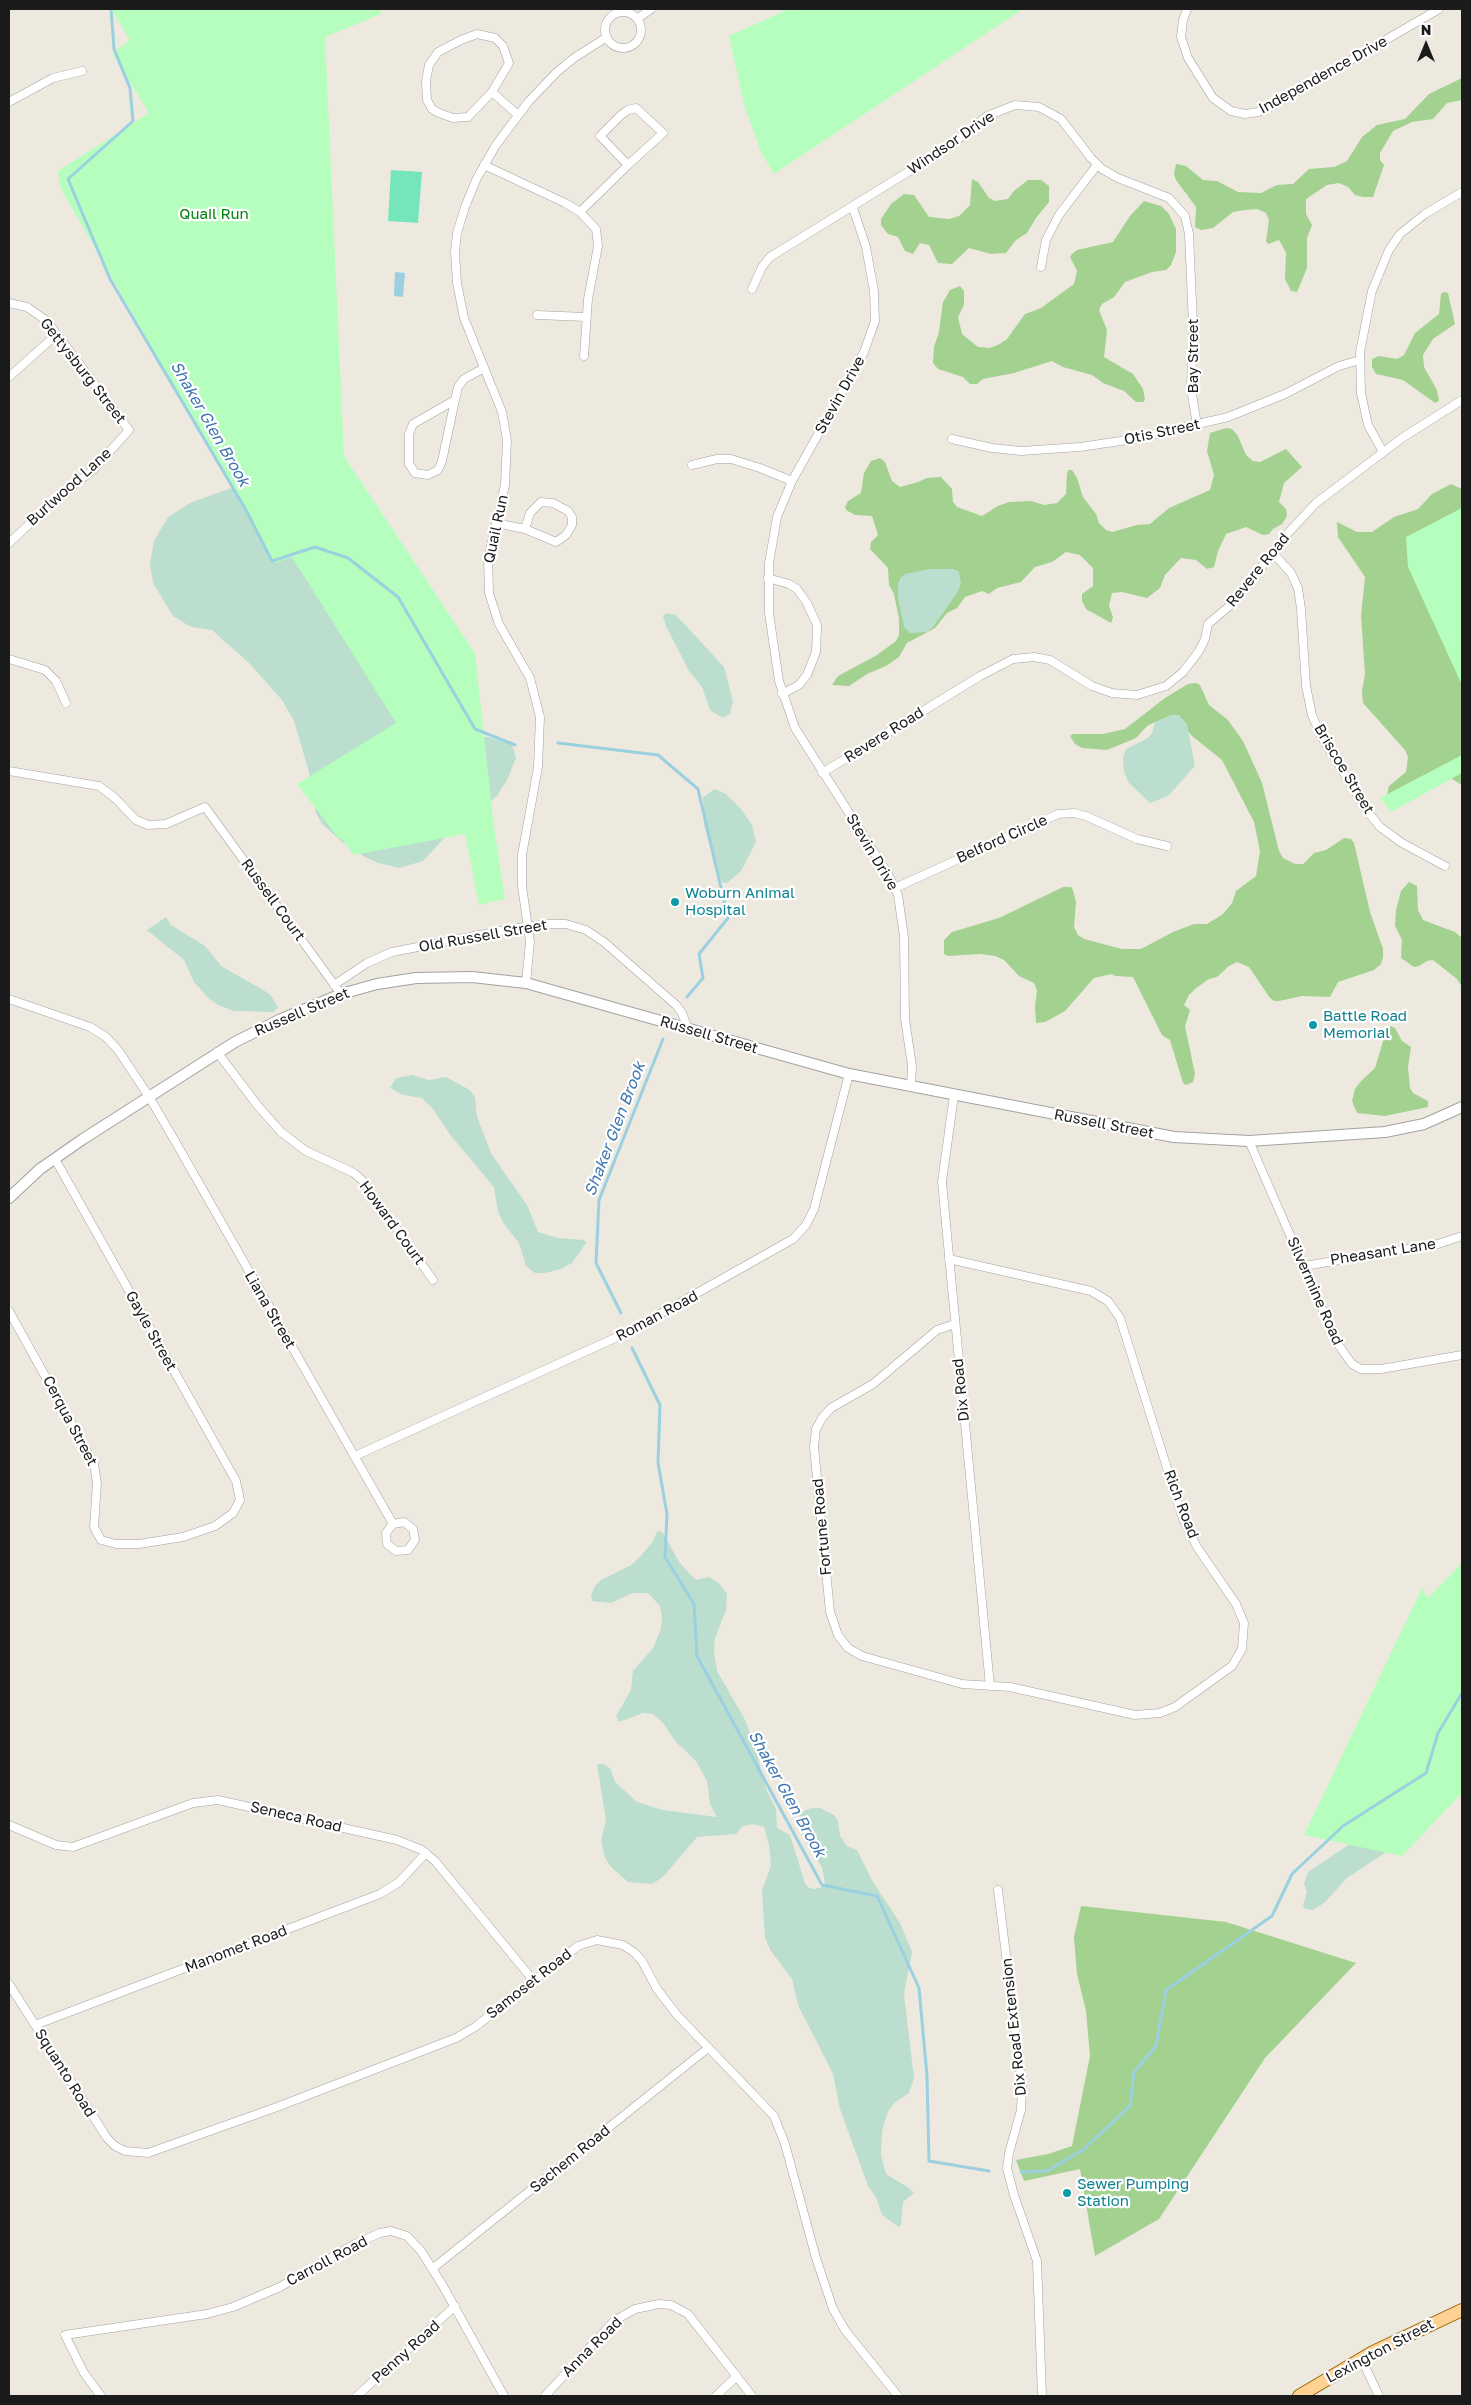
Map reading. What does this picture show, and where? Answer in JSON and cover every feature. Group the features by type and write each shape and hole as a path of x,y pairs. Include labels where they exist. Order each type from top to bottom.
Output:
{"main road":[{"name":"Lexington Street","path":"1299,2396 1361,2358 1405,2335 1462,2310"}],"street":[{"path":"637,19 651,9"},
{"name":"Independence Drive","path":"1187,9 1183,20 1181,37 1184,50 1196,73 1219,103 1231,111 1250,114 1270,107 1439,9"},
{"path":"628,13 637,19 640,33 632,45 618,46 607,37 606,26 609,19 616,14 628,13"},
{"path":"472,35 490,35 503,46 509,60 504,75 492,92 468,117 453,118 439,114 432,109 427,100 426,81 429,65 438,52 453,43 472,35"},
{"name":"Quail Run","path":"526,983 530,956 529,926 522,886 522,855 538,767 540,717 534,688 526,668 499,624 489,593 488,560 505,485 507,440 502,412 463,313 455,261 460,223 471,191 496,144 518,115 557,72 574,58 607,37"},
{"path":"9,102 53,78 82,71"},
{"path":"492,92 518,115"},
{"name":"Windsor Drive","path":"752,288 762,267 770,257 950,146 987,116 1015,105 1034,106 1056,114 1069,127 1098,165 1118,178 1169,198 1183,211 1189,234 1192,287"},
{"path":"580,212 663,133 636,108 621,114 600,136 628,165"},
{"path":"484,165 535,188 580,212 593,225 598,236 586,318 584,356"},
{"path":"1041,267 1046,240 1058,215 1098,165"},
{"path":"1383,452 1370,430 1365,418 1362,402 1360,360 1363,329 1372,291 1392,244 1412,223 1462,192"},
{"name":"Stevin Drive","path":"852,208 866,247 874,291 875,321 861,358 792,481 774,528 768,578 772,638 782,694 795,728 895,888 902,910 904,1019 912,1066 911,1087"},
{"name":"Bay Street","path":"1192,287 1191,379 1197,425"},
{"name":"Gettysburg Street","path":"9,303 34,310 57,334 129,430"},
{"path":"537,314 586,318"},
{"path":"9,377 57,334"},
{"name":"Otis Street","path":"952,440 1002,449 1042,450 1134,439 1197,425 1246,410 1285,394 1339,366 1360,360"},
{"path":"455,400 416,422 411,427 409,464 415,473 428,475 438,470 442,461 458,386 464,379 484,368"},
{"name":"Revere Road","path":"822,773 980,676 1013,659 1034,657 1050,660 1092,686 1112,693 1137,695 1158,690 1183,672 1202,647 1208,624 1233,603 1273,552 1316,504 1383,452 1462,400"},
{"name":"Burlwood Lane","path":"9,543 52,503 95,468 129,430"},
{"path":"692,466 717,459 731,459 792,481"},
{"path":"496,523 525,529 556,542 566,535 572,525 572,517 568,511 553,503 540,502 530,513 525,529"},
{"name":"Briscoe Street","path":"1273,552 1291,573 1298,588 1306,686 1312,715 1321,736 1368,812 1380,827 1402,843 1445,866"},
{"path":"768,578 789,584 796,590 807,603 817,624 816,652 807,675 799,685 782,694"},
{"path":"9,659 45,670 56,681 66,703"},
{"name":"Russell Court","path":"9,771 99,786 115,798 136,820 148,825 166,824 205,807 341,994"},
{"name":"Belford Circle","path":"895,888 1058,814 1074,813 1086,816 1136,839 1167,846"},
{"name":"Old Russell Street","path":"334,985 376,959 392,952 529,926 566,924 579,927 598,937 676,1006 682,1013 688,1028"},
{"name":"Russell Street","path":"9,1198 30,1177 54,1159 148,1095 217,1052 281,1019 341,994 378,984 436,977 472,976 526,983 848,1074 1174,1137 1249,1141 1385,1132 1424,1124 1462,1107"},
{"name":"Liana Street","path":"9,999 84,1024 101,1033 118,1050 148,1095 393,1524"},
{"name":"Howard Court","path":"217,1052 258,1106 281,1132 306,1151 354,1173 362,1180 433,1280"},
{"name":"Roman Road","path":"355,1456 626,1333 793,1239 806,1225 814,1209 848,1074"},
{"name":"Dix Road","path":"954,1095 942,1176 990,1686"},
{"name":"Silvermine Road","path":"1249,1141 1337,1343 1346,1357 1356,1367 1380,1369 1462,1355"},
{"name":"Gayle Street","path":"54,1159 236,1481 240,1494 238,1505 221,1523 183,1537 125,1545 105,1542 99,1538"},
{"name":"Pheasant Lane","path":"1304,1266 1438,1244 1462,1236"},
{"name":"Rich Road","path":"949,1259 1091,1291 1103,1297 1113,1306 1122,1324 1183,1520 1197,1546 1239,1610 1244,1629 1242,1649 1228,1671 1182,1703 1160,1713 1135,1715 1010,1687 990,1686"},
{"name":"Cerqua Street","path":"9,1311 94,1464 98,1483 94,1527 99,1538"},
{"name":"Fortune Road","path":"955,1324 937,1330 873,1384 832,1408 818,1425 814,1447 830,1612 838,1635 848,1648 862,1656 962,1684 990,1686"},
{"name":"Seneca Road","path":"9,1825 56,1845 73,1847 193,1803 218,1800 393,1838 426,1853 443,1870 533,1980"},
{"name":"Manomet Road","path":"35,2026 380,1894 399,1882 426,1853"},
{"name":"Dix Road Extension","path":"998,1890 1022,2086 1022,2103 1007,2168 1014,2196 1037,2261 1042,2396"},
{"name":"Samoset Road","path":"129,2152 148,2153 162,2149 344,2082 456,2038 475,2027 533,1980 582,1944 597,1940 618,1943 639,1957 665,2000 708,2048 762,2101 777,2122 833,2310 845,2330 898,2396"},
{"name":"Squanto Road","path":"9,1984 103,2133 115,2146 129,2152"},
{"name":"Sachem Road","path":"432,2269 708,2048"},
{"name":"Carroll Road","path":"101,2396 84,2373 65,2335 207,2314 233,2307 280,2286 355,2244 384,2232 397,2232 411,2239 454,2306 504,2396"},
{"name":"Anna Road","path":"545,2396 614,2321 635,2309 659,2304 678,2307 688,2314 752,2396"},
{"name":"Penny Road","path":"357,2396 454,2306"},
{"path":"1361,2358 1379,2396"},
{"path":"716,2396 737,2376"}],"green space":[{"name":"Quail Run","path":"111,9 380,9 381,14 325,37 344,456 475,653 494,827 505,899 479,905 465,834 354,855 341,838 339,839 297,784 396,723 292,557 275,563 60,187 58,171 149,113 112,53 130,40"},
{"path":"789,9 1023,9 774,174 761,152 745,108 729,36"},
{"path":"1462,78 1462,100 1447,103 1433,119 1412,122 1393,131 1380,153 1380,160 1384,165 1373,197 1355,195 1348,187 1339,183 1327,185 1306,199 1306,214 1312,225 1307,238 1307,268 1297,292 1291,291 1285,279 1286,253 1279,240 1268,244 1266,241 1269,220 1266,213 1257,209 1233,212 1213,228 1201,230 1195,227 1196,207 1176,180 1174,174 1176,164 1186,166 1203,180 1217,181 1238,192 1261,193 1277,185 1293,184 1309,169 1334,167 1347,161 1362,137 1377,125 1405,119 1429,94"},
{"path":"391,170 422,172 418,223 388,221"},
{"path":"972,179 978,182 989,198 995,201 1008,199 1014,191 1028,180 1041,180 1049,186 1049,202 1027,233 1016,240 1006,253 991,254 969,248 952,264 938,263 929,245 920,243 913,254 905,251 898,237 888,234 881,225 881,219 891,204 904,194 914,195 929,217 949,219 959,216 970,205"},
{"path":"1144,201 1161,206 1169,214 1176,229 1176,252 1171,265 1166,270 1152,272 1125,282 1114,297 1102,304 1099,310 1107,330 1104,357 1133,374 1143,389 1145,400 1143,402 1136,402 1124,391 1103,383 1092,375 1063,367 1052,361 1014,373 983,379 977,384 970,384 963,377 938,369 933,363 934,347 939,332 943,302 950,290 960,286 964,291 964,305 958,317 962,334 978,347 989,348 998,345 1007,339 1025,314 1041,308 1074,284 1077,271 1070,257 1072,254 1077,250 1113,242 1130,216"},
{"path":"1444,292 1448,293 1455,324 1433,339 1423,355 1424,367 1437,390 1439,401 1435,403 1403,380 1376,374 1372,367 1372,359 1379,356 1397,359 1404,355 1415,333 1439,314 1441,294"},
{"path":"1226,428 1232,429 1238,436 1246,455 1253,461 1260,462 1286,449 1302,467 1284,483 1279,502 1286,509 1287,516 1282,524 1273,529 1269,534 1263,535 1246,527 1226,534 1218,551 1214,567 1207,569 1196,560 1181,558 1165,575 1160,588 1147,598 1122,592 1112,593 1109,606 1113,617 1111,623 1086,609 1082,601 1082,594 1093,586 1093,568 1080,555 1066,552 1052,562 1035,567 1021,582 997,588 989,594 982,591 965,597 957,608 947,613 935,628 907,643 899,657 886,666 867,674 849,686 832,685 838,676 877,655 896,641 899,635 899,618 894,594 889,585 888,568 870,549 871,542 878,535 872,516 855,515 846,510 845,507 848,501 861,493 864,473 871,461 880,458 885,462 892,481 900,487 927,478 941,477 952,489 953,502 957,507 982,516 998,506 1009,502 1031,501 1044,505 1057,503 1066,494 1068,470 1072,470 1077,478 1083,497 1096,514 1099,523 1106,530 1112,532 1137,525 1150,524 1169,508 1210,490 1214,475 1207,451 1210,433"},
{"path":"1451,484 1462,489 1462,785 1452,779 1444,780 1389,801 1387,794 1389,786 1406,772 1408,757 1405,750 1363,703 1362,691 1365,674 1361,616 1365,577 1338,537 1337,522 1357,532 1372,532 1394,517 1418,509 1432,494"},
{"path":"238,486 472,736 488,737 512,745 516,758 507,780 497,796 448,834 423,861 399,868 378,863 363,856 341,841 322,824 316,813 309,772 294,721 282,700 250,664 212,630 191,627 173,616 153,583 150,564 154,541 168,517 192,502"},
{"path":"1462,508 1462,685 1408,567 1406,537"},
{"path":"930,569 954,569 959,572 961,584 957,593 933,627 927,632 910,633 904,627 898,599 898,584 901,577 905,574"},
{"path":"667,613 676,615 724,667 733,701 730,714 723,718 710,710 702,687 689,671 666,626 663,616"},
{"path":"1196,683 1200,685 1209,705 1228,720 1243,741 1262,783 1279,851 1283,858 1295,864 1303,864 1314,853 1326,850 1344,838 1351,839 1354,843 1370,912 1383,949 1383,957 1381,964 1374,970 1338,982 1330,997 1302,996 1279,1001 1274,1001 1270,998 1249,967 1237,962 1229,966 1217,977 1209,979 1195,989 1189,995 1184,1005 1190,1010 1185,1026 1195,1074 1193,1082 1186,1085 1183,1083 1170,1040 1162,1035 1133,977 1115,976 1112,974 1094,978 1065,1011 1045,1022 1036,1023 1037,990 1034,983 1019,976 1004,960 995,956 980,954 948,956 944,954 944,940 952,932 999,918 1063,887 1071,887 1073,890 1076,902 1074,927 1078,935 1084,939 1122,949 1141,949 1173,932 1194,924 1207,924 1223,914 1232,903 1236,891 1256,876 1260,851 1254,822 1222,760 1192,736 1179,720 1155,722 1147,726 1136,738 1107,750 1082,748 1075,744 1070,736 1073,734 1103,734 1125,729 1165,698 1188,684"},
{"path":"1171,715 1179,715 1187,724 1195,766 1168,796 1150,803 1129,783 1124,772 1123,757 1126,749 1148,738 1152,733 1155,722"},
{"path":"1462,755 1462,773 1391,812 1380,798"},
{"path":"715,789 726,794 741,809 752,825 756,842 741,871 727,883 723,883 717,874 704,824 703,797"},
{"path":"1409,882 1417,886 1418,910 1423,920 1455,932 1462,938 1462,987 1457,979 1433,960 1414,967 1401,958 1402,940 1395,926 1396,910 1401,891"},
{"path":"166,917 171,925 205,946 221,966 270,994 278,1008 273,1012 234,1011 218,1005 208,998 194,982 184,960 147,930"},
{"path":"1390,1026 1395,1028 1402,1041 1411,1047 1408,1067 1410,1088 1413,1093 1428,1101 1428,1107 1385,1116 1357,1113 1352,1101 1355,1089 1375,1068 1384,1038"},
{"path":"412,1075 429,1080 446,1077 470,1090 475,1097 477,1117 492,1155 527,1205 538,1232 557,1238 584,1240 586,1243 572,1263 561,1269 545,1273 535,1273 526,1266 519,1243 504,1224 498,1212 494,1187 451,1136 433,1109 422,1098 403,1095 390,1088 396,1078"},
{"path":"658,1530 663,1533 679,1562 696,1580 709,1577 719,1583 727,1594 726,1610 715,1638 714,1650 717,1671 744,1718 755,1745 766,1789 776,1809 777,1828 790,1835 805,1883 809,1888 815,1889 822,1887 825,1883 822,1867 804,1839 799,1823 800,1815 804,1811 820,1808 834,1815 838,1821 840,1836 847,1846 857,1850 873,1882 900,1923 912,1952 904,1994 914,2078 909,2093 894,2103 888,2111 882,2131 881,2155 886,2174 914,2193 903,2202 901,2225 899,2227 882,2215 876,2197 868,2186 840,2109 833,2074 798,2005 792,1979 771,1951 765,1938 762,1891 771,1865 769,1845 764,1827 753,1824 743,1826 736,1834 697,1837 663,1877 652,1884 628,1882 610,1866 605,1857 601,1841 606,1820 597,1764 603,1764 610,1768 615,1782 637,1802 663,1810 717,1817 710,1804 707,1781 696,1761 676,1742 663,1723 653,1714 643,1713 619,1722 616,1716 631,1690 633,1671 653,1648 661,1629 662,1617 660,1606 648,1593 633,1593 611,1603 592,1601 591,1596 595,1586 601,1580 631,1565 640,1557 653,1541"},
{"path":"1462,1563 1462,1793 1402,1856 1304,1835 1422,1588 1428,1598"},
{"path":"1375,1827 1391,1849 1347,1878 1324,1903 1313,1910 1305,1909 1303,1906 1307,1892 1304,1883 1308,1872"},
{"path":"1081,1906 1226,1922 1356,1963 1265,2058 1159,2219 1095,2256 1080,2169 1024,2181 1016,2160 1048,2154 1072,2146 1090,2056 1086,2011 1077,1974 1074,1937"}],"water":[{"path":"395,272 405,273 403,297 394,296"}],"waterway":[{"name":"Shaker Glen Brook","path":"111,9 114,49 130,88 133,121 68,179 110,279 246,510 272,561 315,547 348,558 398,597 475,729 515,745"},
{"name":"Shaker Glen Brook","path":"558,743 658,755 698,789 728,918 699,954 703,978 687,997"},
{"name":"Shaker Glen Brook","path":"621,1313 596,1263 599,1200 663,1039"},
{"name":"Shaker Glen Brook","path":"632,1348 660,1405 658,1463 667,1514 665,1557 694,1604 697,1656 822,1885 877,1896 919,1988 927,2076 929,2161 989,2171"},
{"name":"Shaker Glen Brook","path":"1021,2172 1047,2171 1083,2150 1130,2106 1134,2072 1156,2046 1166,1990 1272,1916 1292,1874 1343,1826 1426,1773 1438,1733 1462,1693"}],"place":[{"name":"Woburn Animal Hospital","path":"675,902"},
{"name":"Battle Road Memorial","path":"1313,1025"},
{"name":"Sewer Pumping Station","path":"1067,2193"}]}
